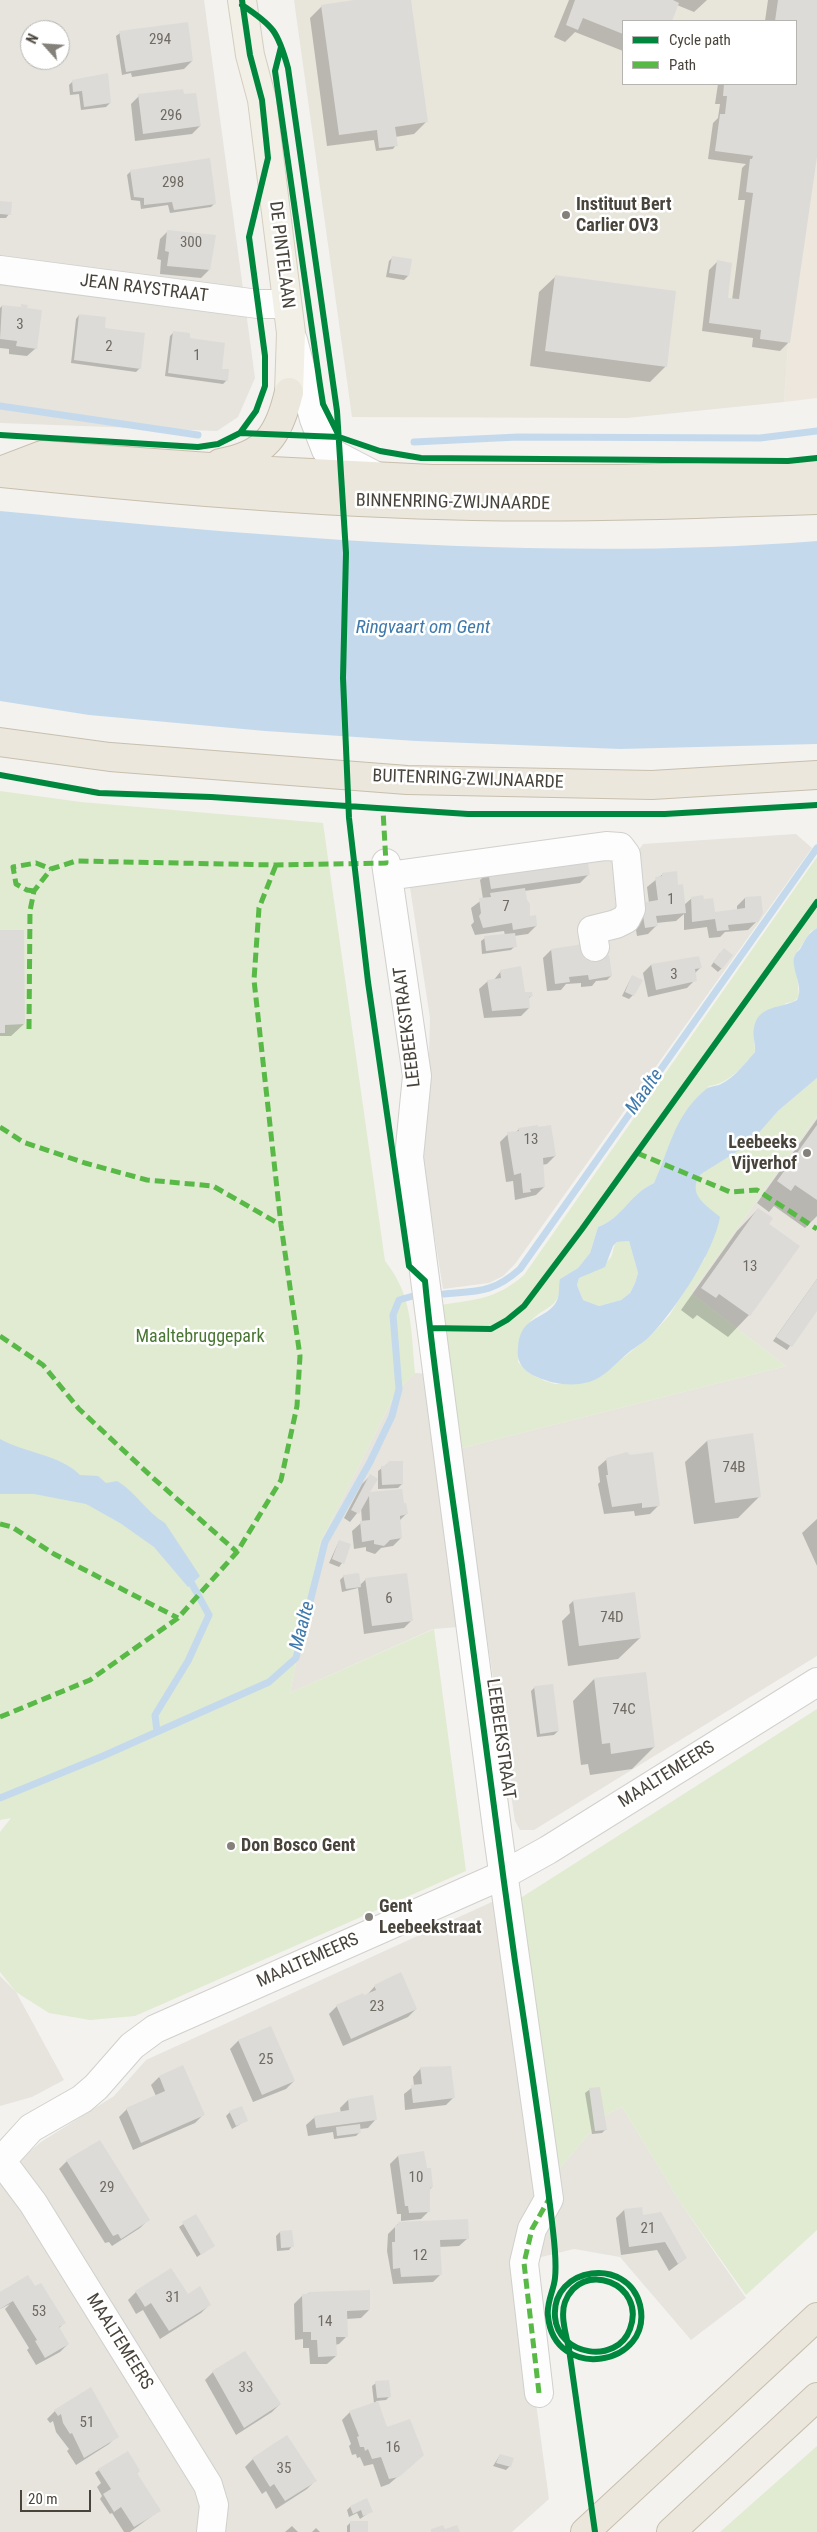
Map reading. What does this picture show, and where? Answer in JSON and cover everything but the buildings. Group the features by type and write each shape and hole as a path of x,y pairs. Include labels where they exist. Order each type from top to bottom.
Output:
{"highway":[{"path":"203,466 234,460 256,450 274,436 298,390"},
{"path":"0,472 42,455 432,479 621,479 817,474"},
{"name":"BINNENRING-ZWIJNAARDE","path":"0,472 168,490 355,502 464,505 710,504 817,500"},
{"name":"BUITENRING-ZWIJNAARDE","path":"0,742 110,757 407,780 652,786 817,775"},
{"path":"585,2532 817,2317"},
{"path":"671,2532 817,2396"}],"main road":[{"name":"DE PINTELAAN","path":"242,0 250,55 262,100 298,390"}],"street":[{"name":"JEAN RAYSTRAAT","path":"0,270 258,304 288,304"},
{"path":"298,390 326,450 376,476"},
{"name":"LEEBEEKSTRAAT","path":"539,2393 524,2263 532,2229 549,2199 503,1875 408,1157 417,1076 387,870 606,846 620,847 626,856 631,908 626,919 616,924 592,930 595,947"},
{"name":"MAALTEMEERS","path":"211,2532 214,2505 208,2485 33,2202 1,2160 31,2128 82,2099 96,2087 132,2046 155,2029 503,1875 548,1850 817,1682"}],"shaded area":[{"path":"0,0 204,0 255,378 238,417 217,431 0,423"},
{"name":"Instituut Bert Carlier OV3","path":"294,0 817,0 803,226 788,344 784,402 627,418 352,417"},
{"path":"817,147 817,398 784,402 788,344 803,226"},
{"path":"796,834 812,848 515,1264 503,1276 489,1283 443,1289 419,1137 428,1093 430,1018 409,881 587,856 632,859 643,844"},
{"path":"817,1116 817,1656 534,1830 520,1830 515,1821 458,1449 786,1366 691,1293"},
{"path":"415,1373 429,1374 459,1627 433,1629 290,1693 320,1543 396,1392"},
{"path":"494,1901 554,2175 605,2115 622,2107 682,2205 746,2298 691,2340 620,2257 574,2249 517,2263 549,2499 512,2532 0,2532 0,2176 41,2142 114,2096 146,2060"},
{"path":"0,1976 16,1992 64,2080 32,2097 0,2106"}],"green space":[{"name":"Maaltebruggepark","path":"0,791 81,802 323,823 385,1261 401,1287 406,1300 411,1328 415,1373 396,1392 320,1543 290,1693 434,1629 466,1871 135,2016 90,2020 49,2013 16,1992 0,1972 0,1832 11,1818 0,1820"},
{"path":"817,857 817,928 811,931 795,955 794,965 797,973 799,997 793,1002 786,1003 754,1036 755,1052 740,1068 723,1082 709,1086 654,1183 645,1188 614,1217 598,1227 590,1253 578,1268 560,1279 560,1289 555,1302 534,1318 526,1327 518,1362 530,1374 545,1381 555,1384 578,1384 600,1377 651,1335 669,1316 705,1258 699,1200 694,1188 700,1174 748,1144 778,1111 817,1078 817,1116 691,1293 786,1366 458,1449 441,1305 494,1294 524,1275"},
{"path":"629,1241 638,1273 630,1293 621,1300 599,1306 583,1300 577,1285 579,1278 608,1261 617,1242"},
{"path":"817,1709 817,2230 746,2295 682,2205 622,2107 605,2115 554,2175 519,1899"},
{"path":"817,2446 817,2532 720,2532"}],"water":[{"name":"Ringvaart om Gent","path":"0,511 204,530 408,544 510,548 715,547 817,541 817,744 620,749 416,741 265,731 89,715 0,701"},
{"path":"817,928 817,1078 778,1111 749,1144 701,1174 697,1181 697,1193 704,1203 720,1217 710,1246 693,1279 662,1323 649,1337 605,1374 582,1384 556,1383 532,1375 522,1366 518,1358 518,1348 523,1330 527,1324 544,1314 555,1304 559,1294 560,1279 578,1268 590,1253 598,1227 614,1218 638,1194 654,1183 673,1134 685,1112 694,1101 706,1089 731,1078 755,1052 754,1031 756,1020 760,1015 771,1008 797,1000 799,989 794,965 795,954 800,950 811,932","holes":["629,1241 638,1273 630,1293 621,1300 599,1306 583,1300 577,1285 579,1278 605,1267 613,1246 617,1242"]},
{"path":"0,1439 63,1463 80,1475 98,1476 106,1483 117,1481 165,1523 200,1576 188,1587 154,1547 120,1523 86,1504 34,1494 0,1494"}],"waterway":[{"path":"0,406 198,435"},
{"path":"414,442 518,437 760,438 817,431"},
{"name":"Maalte","path":"444,1294 476,1291 493,1287 502,1283 520,1269 817,848"},
{"name":"Maalte","path":"0,1798 103,1756 269,1682 296,1658 325,1542 370,1462 392,1416 399,1389 393,1315 399,1300 413,1296"},
{"path":"157,1732 155,1715 188,1661 209,1615 192,1584"}],"marked path":[{"path":"29,1029 30,911 34,891 51,869 76,861 276,865 386,863 383,810"},
{"path":"34,891 27,890 16,884 13,867 36,863 51,869"},
{"path":"0,1717 90,1680 178,1618 237,1552 281,1480 297,1406 300,1356 281,1225 254,980 259,908 276,865"},
{"path":"0,1127 23,1142 85,1163 147,1180 213,1186 281,1225"},
{"path":"637,1153 730,1192 757,1190 817,1229"},
{"path":"0,1336 43,1365 79,1409 237,1552"},
{"path":"0,1524 12,1527 54,1554 178,1618"},
{"path":"539,2393 524,2263 532,2229 549,2199"}],"cycle path":[{"path":"240,433 256,411 265,386 265,356 249,237 268,158 262,100 250,55 242,0"},
{"path":"242,5 273,31 281,46 288,68 337,411 346,553 343,678 349,818 368,982 409,1266 425,1281 437,1385 501,1860 544,2157 556,2264 554,2283 548,2306 548,2316 554,2337 567,2351 583,2358 602,2358 619,2353 632,2342 640,2326 640,2305 633,2289 621,2279 607,2274 592,2274 577,2278 565,2287 557,2300 555,2317 559,2330 566,2340 577,2347 589,2351 613,2348 623,2340 630,2329 633,2313 629,2299 621,2289 610,2282 597,2280 584,2282 573,2289 564,2307 564,2325 566,2338 568,2343 569,2349 595,2532"},
{"path":"281,47 275,71 320,385 323,404 337,432"},
{"path":"0,435 198,447 218,444 240,433 339,437 380,451 421,458 788,461 817,458"},
{"path":"0,775 99,793 211,797 468,814 665,814 817,805"},
{"path":"430,1328 491,1329 507,1320 524,1306 582,1229 817,902"}],"place":[{"name":"Instituut Bert Carlier OV3","path":"566,215"},
{"name":"Leebeeks Vijverhof","path":"807,1153"},
{"name":"Don Bosco Gent","path":"231,1846"},
{"name":"Gent Leebeekstraat","path":"369,1917"}]}
